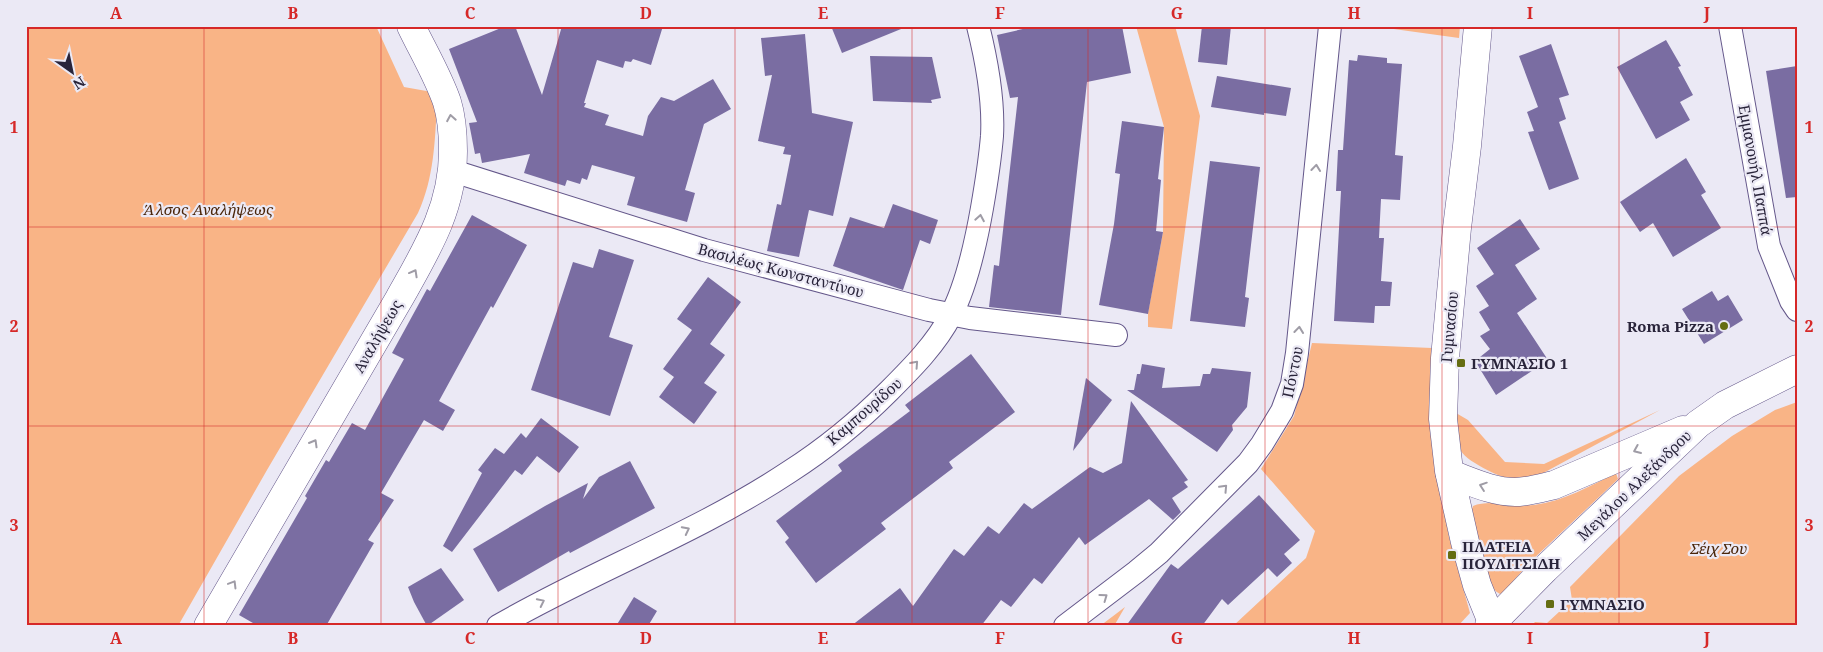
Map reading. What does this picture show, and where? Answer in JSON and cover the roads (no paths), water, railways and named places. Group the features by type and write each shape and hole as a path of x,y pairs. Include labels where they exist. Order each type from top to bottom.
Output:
{"street":[{"name":"Αναλήψεως","path":"208,626 428,248 444,211 453,171 452,126 447,101 411,26"},
{"name":"Καμπουρίδου","path":"498,626 536,604 692,527 790,471 827,444 881,399 931,347 952,315 962,288 986,188 992,137 990,90 978,26"},
{"name":"Πόντου","path":"1065,626 1136,572 1182,531 1248,463 1282,411 1292,384 1297,353 1330,26"},
{"name":"Γυμνασίου","path":"1478,26 1457,228 1445,367 1443,420 1450,474 1469,558 1490,624"},
{"name":"Εμμανουήλ Παππά","path":"1730,26 1769,246 1791,301 1797,310"},
{"name":"Βασιλέως Κωνσταντίνου","path":"453,171 704,250 952,315 1116,335"},
{"name":"Μεγάλου Αλεξάνδρου","path":"1490,624 1545,569 1698,424 1725,405 1797,368"},
{"path":"1450,474 1490,488 1514,492 1532,490 1554,485 1698,424"}],"place":[{"name":"Roma Pizza","path":"1724,326"},
{"name":"ΓΥΜΝΑΣΙΟ 1","path":"1461,363"},
{"name":"ΠΛΑΤΕΙΑ ΠΟΥΛΙΤΣΙΔΗ","path":"1452,555"},
{"name":"ΓΥΜΝΑΣΙΟ","path":"1550,604"}],"park label":[{"name":"Άλσος Αναλήψεως","path":"208,209"},
{"name":"Σέιχ Σου","path":"1719,548"}]}
